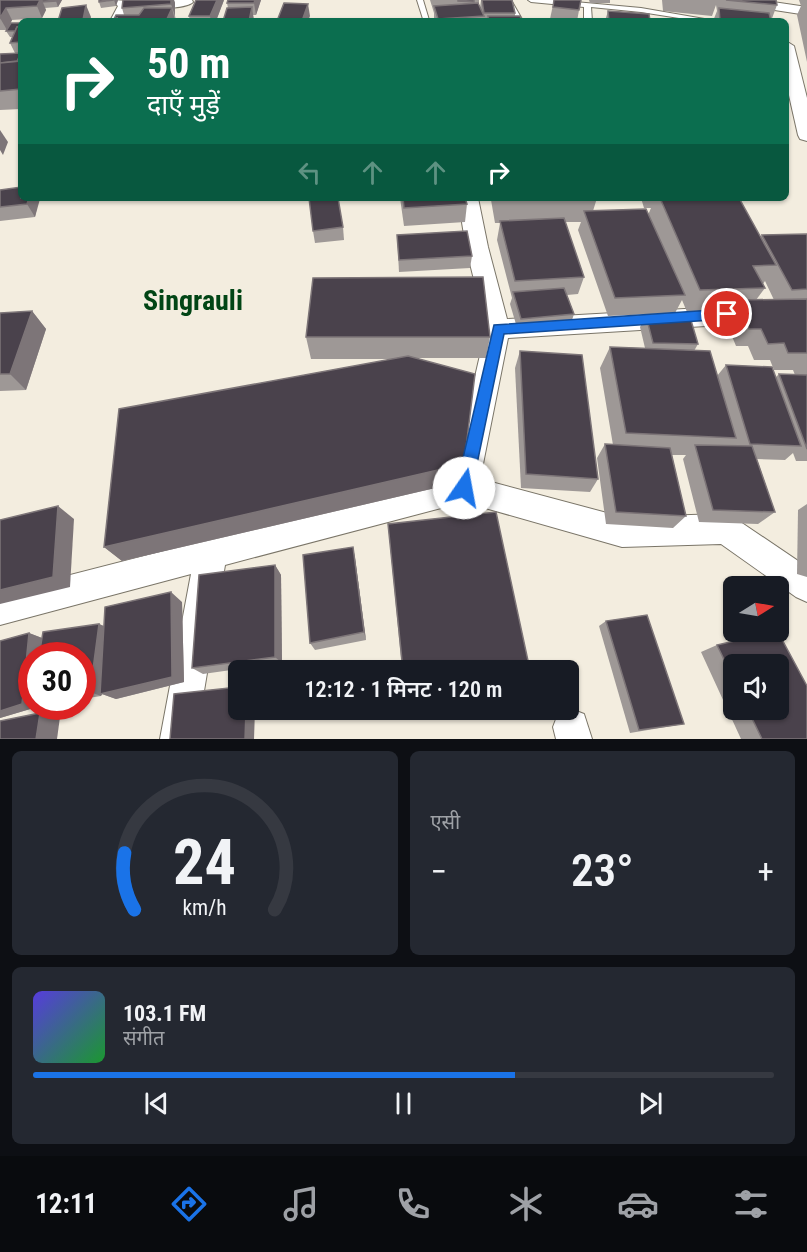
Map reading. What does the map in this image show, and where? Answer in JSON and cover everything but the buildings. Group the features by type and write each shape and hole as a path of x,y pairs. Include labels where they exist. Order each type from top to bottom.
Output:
{"street":[{"path":"119,18 122,2 186,1 180,18"},
{"path":"772,3 807,11"},
{"path":"772,3 777,18"},
{"path":"789,59 807,135"},
{"path":"464,488 498,329 477,247 469,201"},
{"path":"498,329 807,311"},
{"path":"0,609 464,488 622,532 725,529 807,586"},
{"path":"178,739 211,553"}],"lane":[{"path":"420,0 427,18"},
{"path":"508,0 517,18"},
{"path":"531,0 680,18"},
{"path":"587,5 588,18"}],"district":[{"name":"Singrauli","path":"193,300"}],"route":[{"path":"464,488 498,329 727,314"}]}
